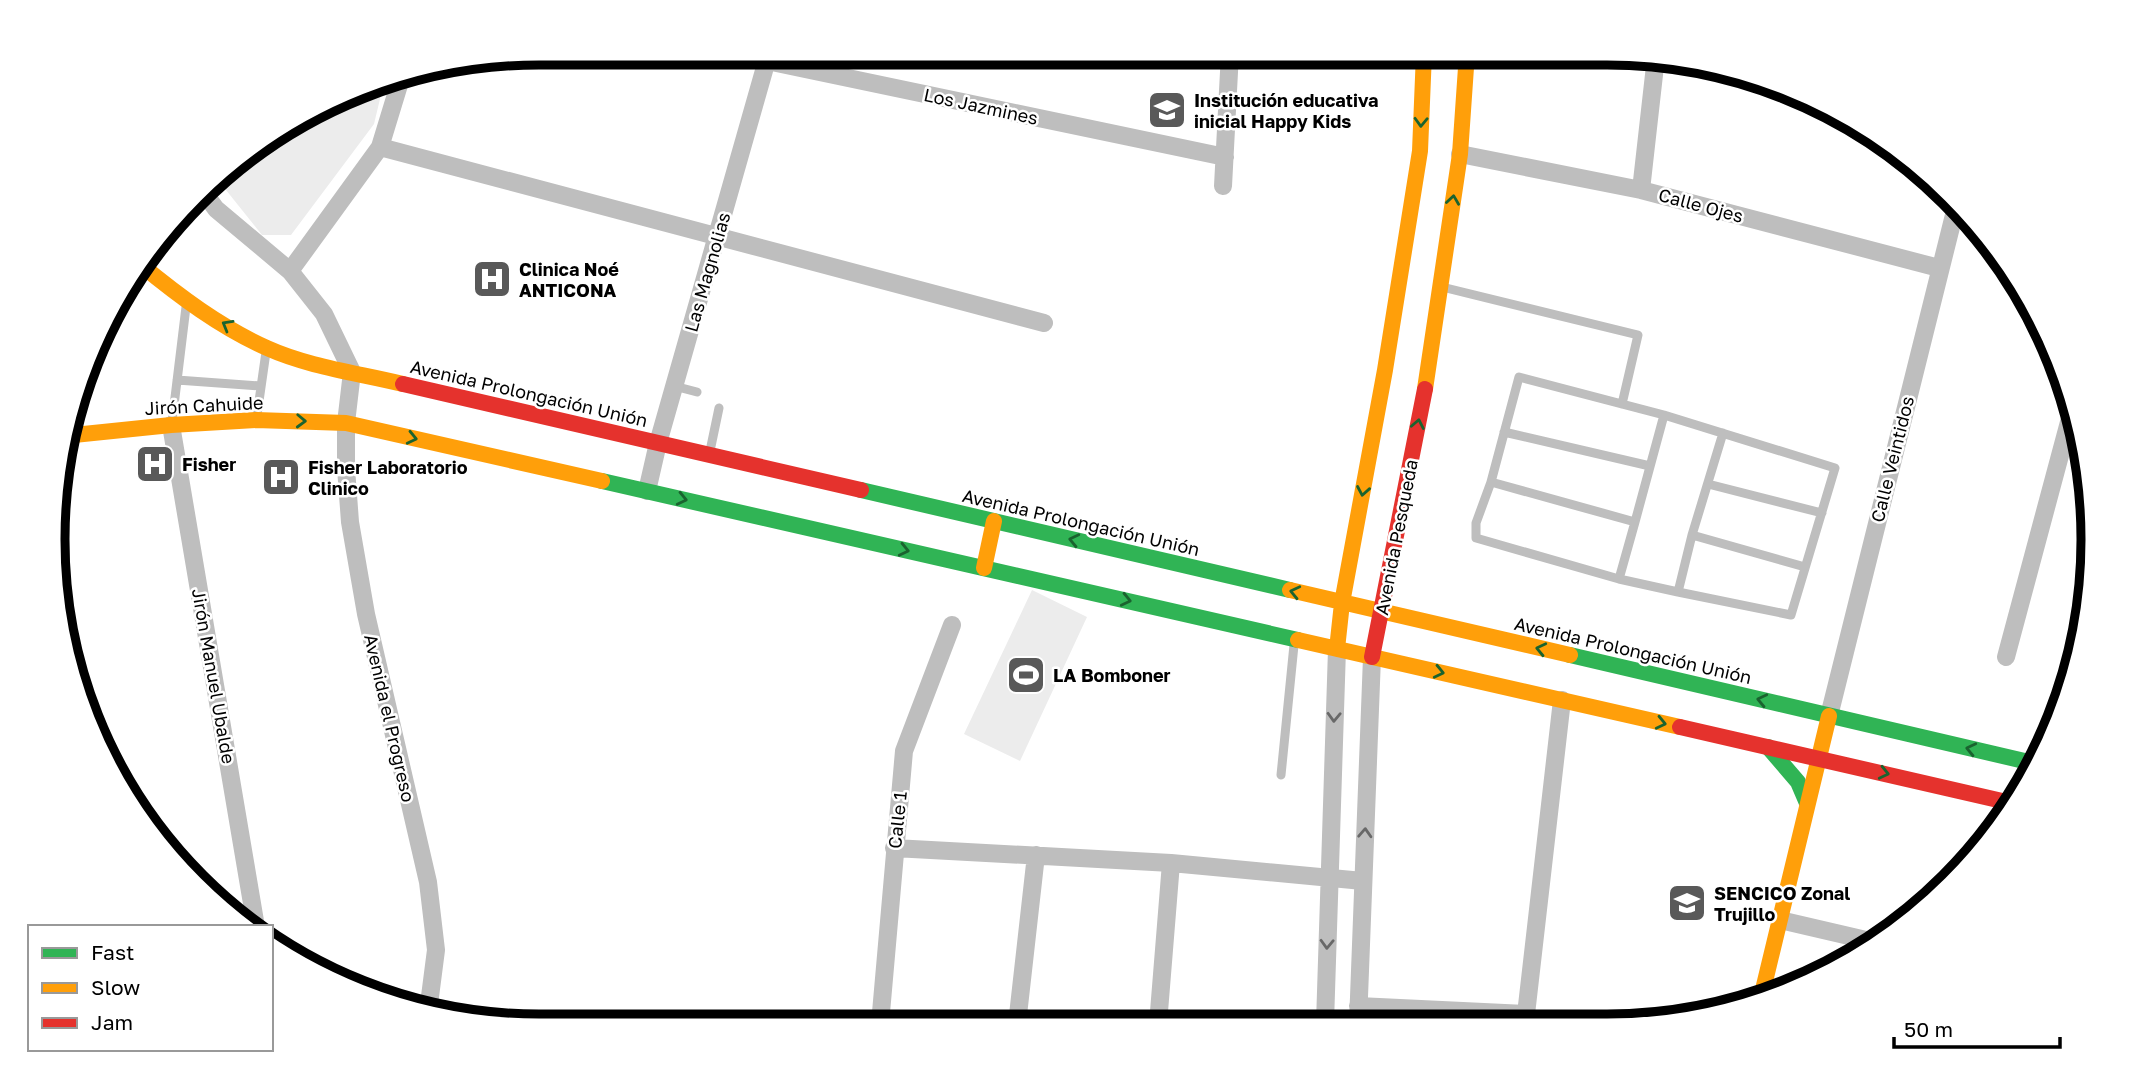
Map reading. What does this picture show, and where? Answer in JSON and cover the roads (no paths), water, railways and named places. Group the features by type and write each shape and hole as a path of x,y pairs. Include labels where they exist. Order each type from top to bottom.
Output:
{"main road":[{"path":"1337,649 1342,603 1396,372 1420,152 1424,65"},
{"name":"Avenida Pesqueda","path":"1373,657 1427,379 1460,154 1466,65"},
{"name":"Avenida Prolongación Unión","path":"148,271 186,302 267,348 309,362 2026,761"},
{"path":"1396,372 1427,379"},
{"name":"Jirón Cahuide","path":"77,435 256,420 346,423"},
{"path":"346,423 2002,801"},
{"path":"984,568 994,521"},
{"path":"1764,987 1829,716"},
{"path":"1768,747 1798,782 1807,803"}],"street":[{"name":"Las Magnolias","path":"647,491 658,443 766,65"},
{"name":"Los Jazmines","path":"805,65 1225,157"},
{"path":"1223,186 1229,65"},
{"path":"1641,190 1655,68"},
{"path":"290,271 380,148 399,87"},
{"path":"380,148 1044,323"},
{"name":"Calle Ojes","path":"1460,154 1641,190 1939,268"},
{"path":"209,199 216,209 290,271 324,314 352,372"},
{"name":"Calle Veintidos","path":"1829,716 1953,216"},
{"name":"Avenida el Progreso","path":"352,372 346,423 350,522 366,614 428,883 436,950 429,1001"},
{"name":"Jirón Manuel Ubalde","path":"171,425 255,919"},
{"path":"2006,657 2067,428"},
{"name":"Calle 1","path":"881,1014 904,751 952,625"},
{"path":"1325,1014 1337,649"},
{"name":"Avenida Pesqueda","path":"1358,1014 1373,657"},
{"path":"1525,1014 1562,700"},
{"path":"894,848 1171,863 1363,881"},
{"path":"1018,1014 1036,855"},
{"path":"1159,1014 1171,863"},
{"path":"1780,920 1862,939"}],"lane":[{"path":"1441,287 1638,335 1622,404"},
{"path":"171,425 186,302"},
{"path":"256,420 267,348"},
{"path":"1519,377 1664,415 1835,468 1791,615 1619,579 1476,538 1476,523 1491,482 1519,377"},
{"path":"177,380 261,386"},
{"path":"674,386 697,392"},
{"path":"709,455 719,408"},
{"path":"1619,579 1664,415"},
{"path":"1504,432 1650,466"},
{"path":"1678,592 1723,433"},
{"path":"1491,482 1635,522"},
{"path":"1708,484 1822,513"},
{"path":"1692,535 1805,567"},
{"path":"1281,775 1295,638"}],"place":[{"name":"Institución educativa inicial Happy Kids","path":"1167,110"},
{"name":"Clinica Noé ANTICONA","path":"492,279"},
{"name":"Fisher","path":"155,464"},
{"name":"Fisher Laboratorio Clinico","path":"281,477"},
{"name":"LA Bomboner","path":"1026,675"},
{"name":"SENCICO Zonal Trujillo","path":"1687,903"}]}
